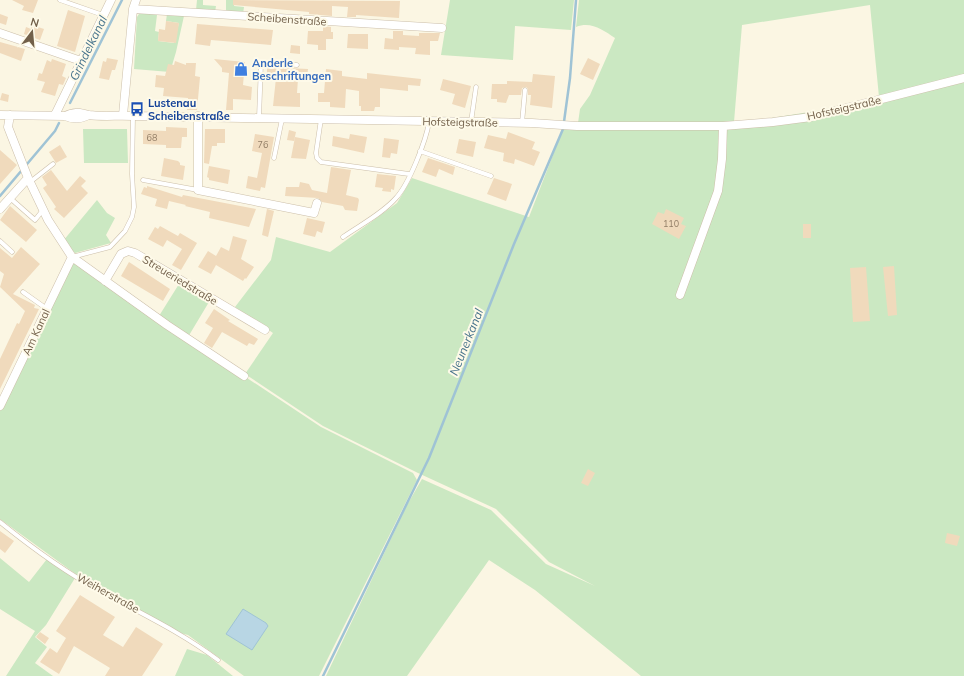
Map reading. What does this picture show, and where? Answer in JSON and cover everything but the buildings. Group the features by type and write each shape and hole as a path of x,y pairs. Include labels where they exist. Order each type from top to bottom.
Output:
{"street":[{"path":"55,115 111,0"},
{"path":"123,115 133,9 136,0"},
{"name":"Scheibenstraße","path":"133,9 442,28"},
{"path":"0,34 81,61"},
{"name":"Hofsteigstraße","path":"0,115 55,115 65,116 71,119 80,119 89,115 123,115 321,118 573,125 722,126 773,122 811,116 964,78"},
{"path":"10,115 8,127 22,162 43,210 60,240 72,257 104,281 244,376"},
{"path":"198,116 198,190 314,213 317,203"},
{"path":"680,295 718,191 722,159 722,126"},
{"path":"0,209 29,178"},
{"name":"Streueriedstraße","path":"104,281 121,254 128,251 135,253 265,330"},
{"name":"Am Kanal","path":"0,406 72,257"}],"lane":[{"path":"60,0 104,15"},
{"path":"259,118 261,63 297,65"},
{"path":"471,122 476,88"},
{"path":"522,123 525,90"},
{"path":"72,257 110,247 125,231 132,217 134,207 132,174 133,116"},
{"path":"274,158 282,118"},
{"path":"321,118 316,153 317,158 321,162 409,174"},
{"path":"343,236 396,198 420,151 428,132 429,122"},
{"path":"420,151 491,176"},
{"path":"29,178 53,164"},
{"path":"143,180 198,190"},
{"path":"10,198 35,220 43,210"},
{"path":"0,241 12,252"},
{"path":"23,292 46,309"},
{"name":"Weiherstraße","path":"0,522 99,591 180,633 218,660"}],"green space":[{"path":"197,0 203,0 203,5 216,6 215,12 196,10"},
{"path":"226,0 235,0 234,6 244,7 243,14 226,13"},
{"path":"450,0 574,0 571,30 515,26 513,60 441,55"},
{"path":"579,0 964,0 964,676 641,676 535,590 489,560 407,676 326,676 407,505 422,479 491,510 546,564 595,586 549,562 496,509 418,473 323,426 245,374 273,333 235,307 271,260 276,237 330,252 397,203 412,178 529,217 563,129 578,123 580,109 590,95 615,38 597,27 581,25 576,27","holes":["870,5 879,97 840,107 746,122 734,122 742,25"]},
{"path":"141,11 157,15 155,31 159,32 158,41 174,43 179,23 166,21 167,14 184,16 170,72 134,69 137,17"},
{"path":"83,129 127,129 128,163 84,163"},
{"path":"97,200 107,213 115,218 106,235 111,243 75,253 63,241"},
{"path":"72,257 167,325 321,427 413,473 417,480 319,676 244,676 188,635 180,633 99,591 0,519 0,405"},
{"path":"179,284 209,302 188,337 159,316"},
{"path":"0,558 29,582 47,559 75,578 46,625 35,637 47,647 35,663 53,676 6,676 35,631 0,609"},
{"path":"187,649 207,655 233,676 175,676"}],"water":[{"path":"243,609 266,623 268,626 252,650 226,634"}],"waterway":[{"name":"Grindelkanal","path":"70,103 122,0"},
{"name":"Neunerkanal","path":"323,676 429,458 514,244 563,129 570,78 576,0"},
{"name":"Grindelkanal","path":"0,196 55,131 59,123"}],"place":[{"name":"Anderle Beschriftungen","path":"241,69"},
{"name":"Lustenau Scheibenstraße","path":"137,109"}]}
